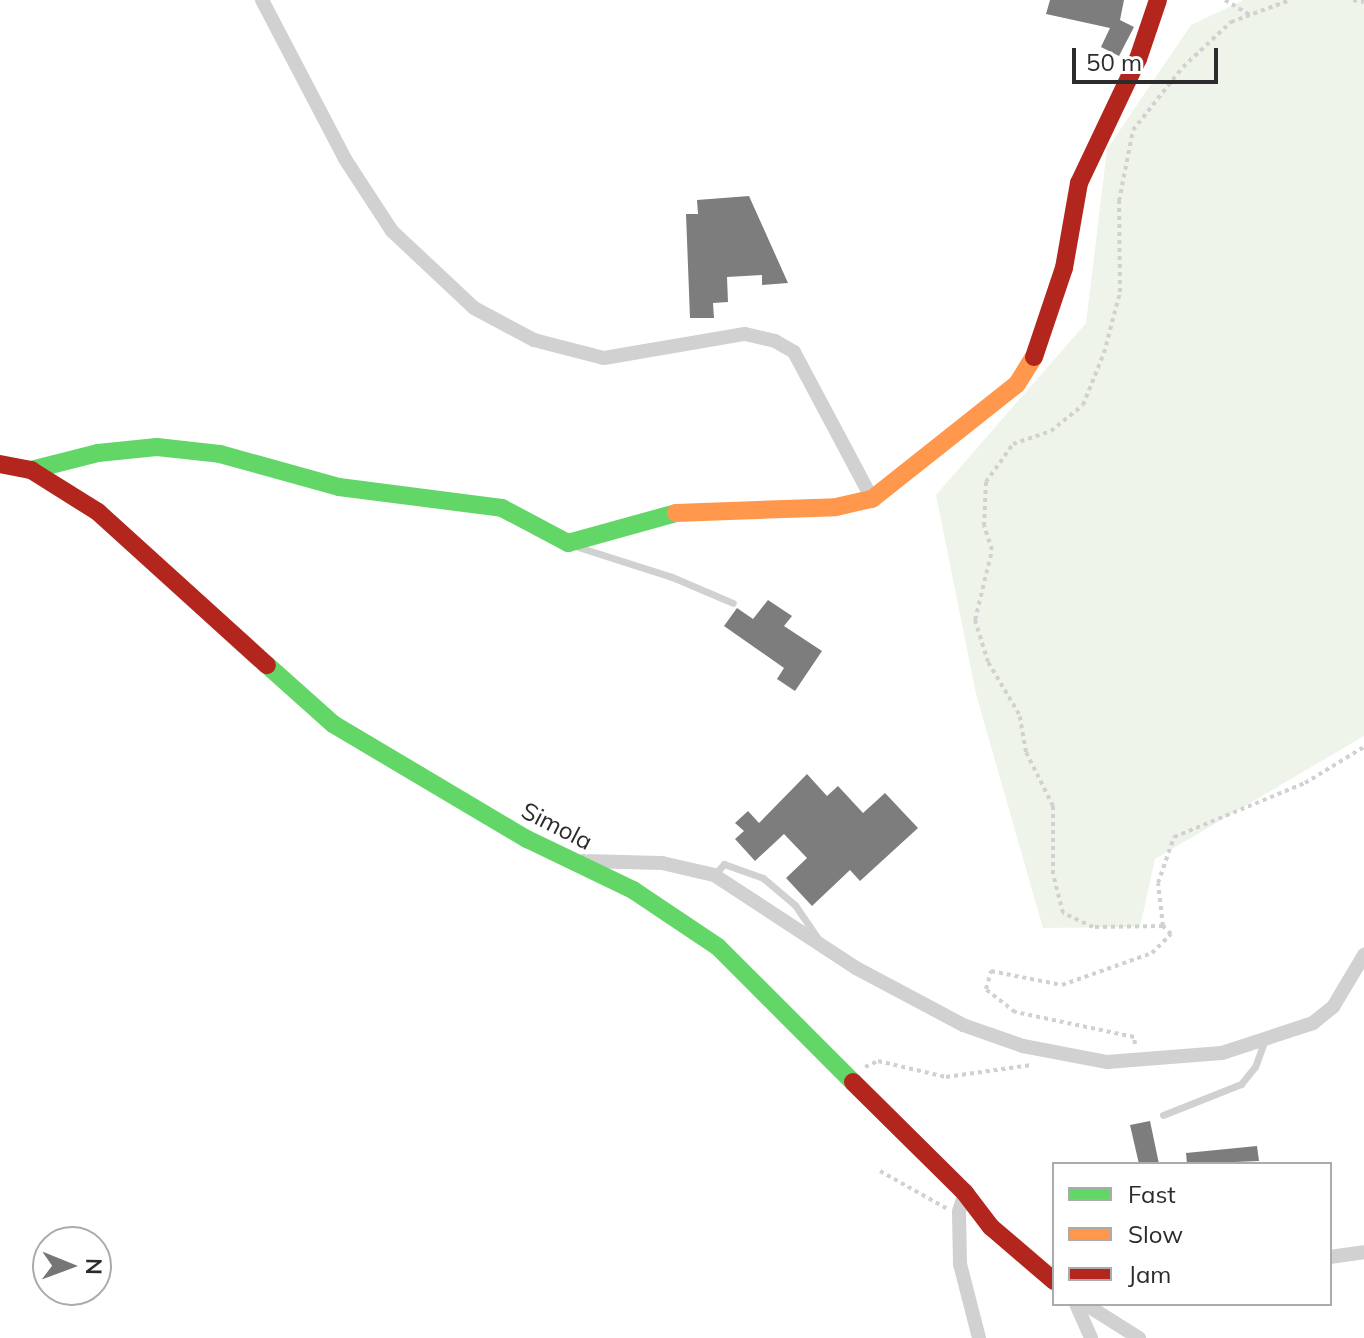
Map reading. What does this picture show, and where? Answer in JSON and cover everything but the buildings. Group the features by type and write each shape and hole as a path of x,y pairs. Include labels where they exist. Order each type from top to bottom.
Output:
{"street":[{"path":"262,0 345,159 392,231 474,308 534,340 604,358 745,334 775,341 794,352 872,499"},
{"path":"31,470 98,453 157,447 220,454 339,487 502,508 568,543 666,513 836,507 872,499 1017,384 1041,347 1064,268 1079,183 1138,59 1158,0"},
{"name":"Simola","path":"0,464 31,470 98,512 333,724 573,861 633,890 718,947 965,1193 991,1227 1052,1279"},
{"path":"573,861 662,863 714,875 822,946 963,1025 1068,1057 1138,1063 1264,1042 1313,1023 1333,1007 1364,955"},
{"path":"965,1193 959,1212 960,1264 979,1338"},
{"path":"1332,1257 1364,1252"},
{"path":"1077,1306 1091,1338"},
{"path":"1106,1309 1140,1338"}],"lane":[{"path":"568,543 672,577 733,603"},
{"path":"714,875 724,864 741,866 763,878 795,905 822,946"},
{"path":"1163,1115 1241,1084 1255,1067 1264,1042"}],"path":[{"path":"1225,0 1251,15"},
{"path":"1163,926 1093,927 1063,913 1053,874 1053,806 1026,752 1019,714 988,662 975,620 992,550 984,526 986,482 1013,444 1051,431 1083,405 1104,353 1120,292 1119,201 1133,130 1183,67 1231,22 1290,0"},
{"path":"1353,0 1364,2"},
{"path":"1138,1063 1134,1037 1015,1012 986,989 991,971 1062,985 1152,953 1171,934 1163,926 1158,883 1174,837 1305,783 1364,747"},
{"path":"865,1074 870,1061 946,1077 988,1075 1068,1057"},
{"path":"880,1171 923,1199 959,1212"}],"shaded area":[{"path":"1244,0 1364,0 1364,736 1155,859 1140,927 1043,928 976,694 936,495 1086,323 1107,149 1191,25"}],"traffic: fast":[{"path":"31,470 98,453 157,447 220,454 339,487 502,508 568,543 676,513"},
{"path":"267,665 333,724 527,839 633,890 718,947 853,1082"}],"traffic: slow":[{"path":"676,513 836,507 872,499 1017,384 1034,357"}],"traffic: jam":[{"path":"1034,357 1064,268 1079,183 1138,59 1158,0"},
{"path":"0,464 31,470 98,512 267,665"},
{"path":"853,1082 965,1193 991,1227 1052,1279"}]}
